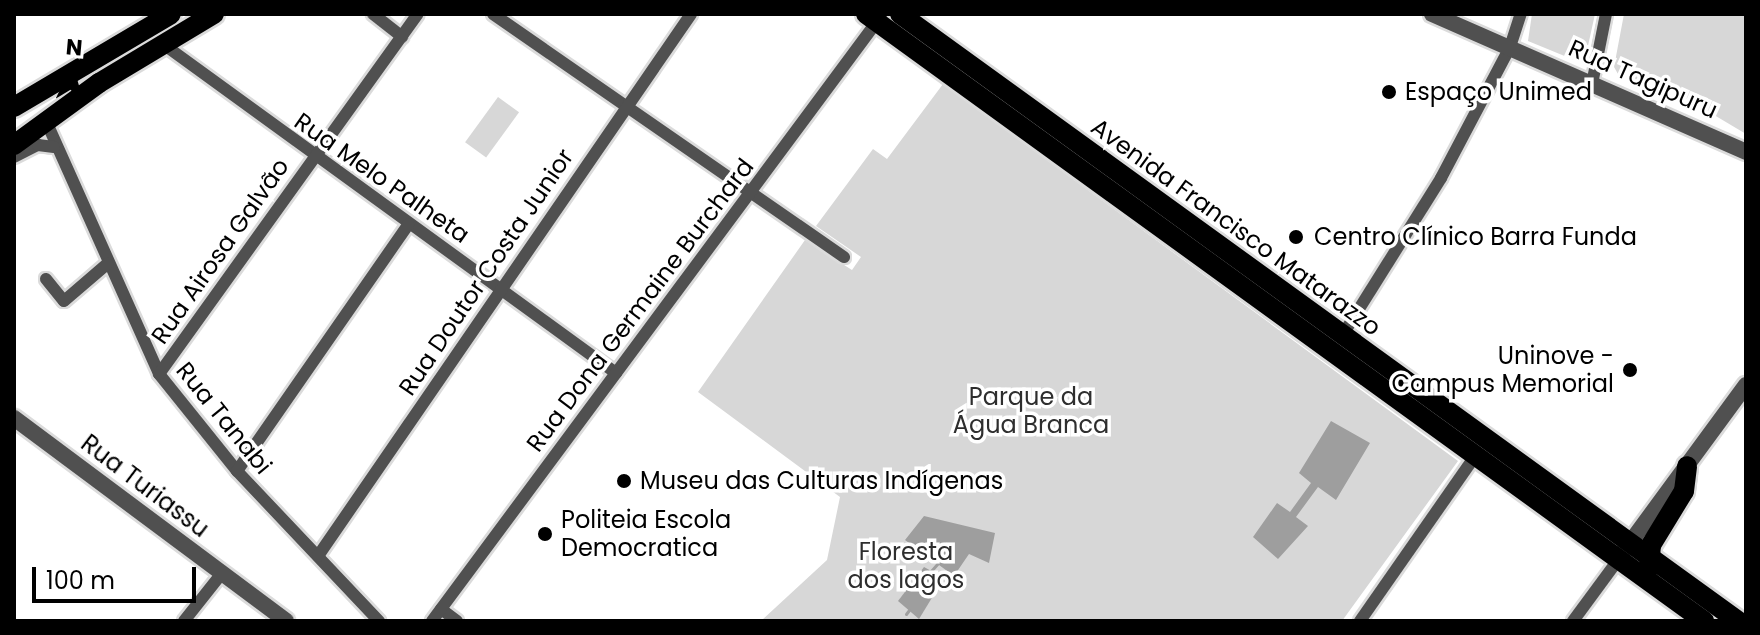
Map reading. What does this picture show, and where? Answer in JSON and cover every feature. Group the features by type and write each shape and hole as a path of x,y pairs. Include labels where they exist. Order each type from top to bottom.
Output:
{"main road":[{"path":"14,145 163,44 214,14"},
{"name":"Avenida Francisco Matarazzo","path":"900,14 1342,336 1480,448"},
{"path":"14,107 162,16"},
{"name":"Avenida Francisco Matarazzo","path":"875,16 1624,552 1650,583 1704,621"},
{"path":"1650,583 1649,558 1655,535 1684,491 1687,466"},
{"name":"Avenida Francisco Matarazzo","path":"1624,552 1649,558 1738,621"}],"street":[{"path":"373,14 402,37"},
{"name":"Rua Airosa Galvão","path":"159,374 418,14"},
{"path":"493,14 844,257"},
{"name":"Rua Doutor Costa Junior","path":"318,556 691,14"},
{"name":"Rua Tagipuru","path":"1432,14 1746,152"},
{"path":"1342,336 1412,229 1510,47 1521,14"},
{"path":"1592,84 1606,14"},
{"name":"Rua Dona Germaine Burchard","path":"432,621 751,193 875,16"},
{"name":"Rua Melo Palheta","path":"163,44 313,158 616,373"},
{"name":"Rua Tanabi","path":"46,121 54,147 159,374 237,471 379,621"},
{"path":"14,157 38,145 54,147"},
{"path":"237,471 408,225"},
{"path":"46,279 64,301 107,264"},
{"path":"1573,621 1746,385"},
{"name":"Rua Turiassu","path":"14,418 286,621"},
{"path":"1360,621 1480,448"},
{"path":"184,621 222,573"},
{"path":"441,609 457,621"}],"green space":[{"path":"1532,14 1595,14 1584,64 1528,41"},
{"path":"1624,14 1746,14 1746,134 1657,81 1634,81 1618,74 1614,67"},
{"name":"Parque da Água Branca","path":"943,84 1458,461 1342,621 761,621 827,560 840,497 698,392 805,240 852,270 861,257 816,226 873,149 887,159"},
{"path":"498,97 519,112 486,158 465,142"}],"shaded area":[{"path":"1331,421 1370,443 1336,500 1318,487 1296,517 1308,526 1278,559 1253,537 1277,503 1290,512 1311,483 1299,473"},
{"path":"924,516 995,533 989,563 969,554 954,576 905,540"},
{"path":"924,567 944,578 919,619 898,601"}],"waterway":[{"path":"931,571 938,563"},
{"path":"906,614 909,610"}],"place":[{"name":"Espaço Unimed","path":"1389,92"},
{"name":"Centro Clínico Barra Funda","path":"1296,237"},
{"name":"Uninove - Campus Memorial","path":"1630,370"},
{"name":"Museu das Culturas Indígenas","path":"624,481"},
{"name":"Politeia Escola Democratica","path":"545,534"}],"park label":[{"name":"Floresta dos lagos","path":"906,566"}]}
